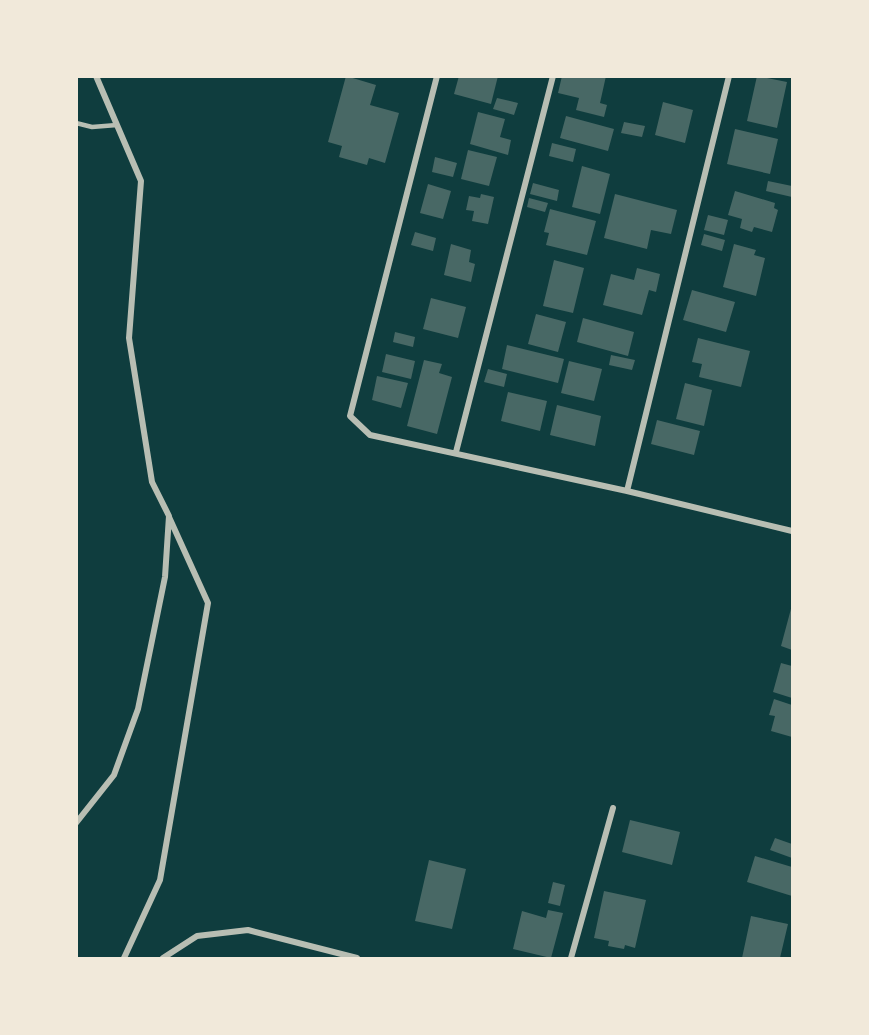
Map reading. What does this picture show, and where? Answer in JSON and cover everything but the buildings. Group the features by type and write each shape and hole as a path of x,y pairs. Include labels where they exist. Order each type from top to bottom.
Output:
{"street":[{"path":"96,76 141,181 129,338 152,482 208,603 160,879 124,958"},
{"path":"437,76 350,416 370,435 456,452 792,531"},
{"path":"456,452 553,76"},
{"path":"627,491 729,76"},
{"path":"76,823 114,776 138,709 165,577 169,516"},
{"path":"571,958 613,808"},
{"path":"163,958 197,936 248,930 357,958"}],"lane":[{"path":"76,123 92,127 117,125"}]}
